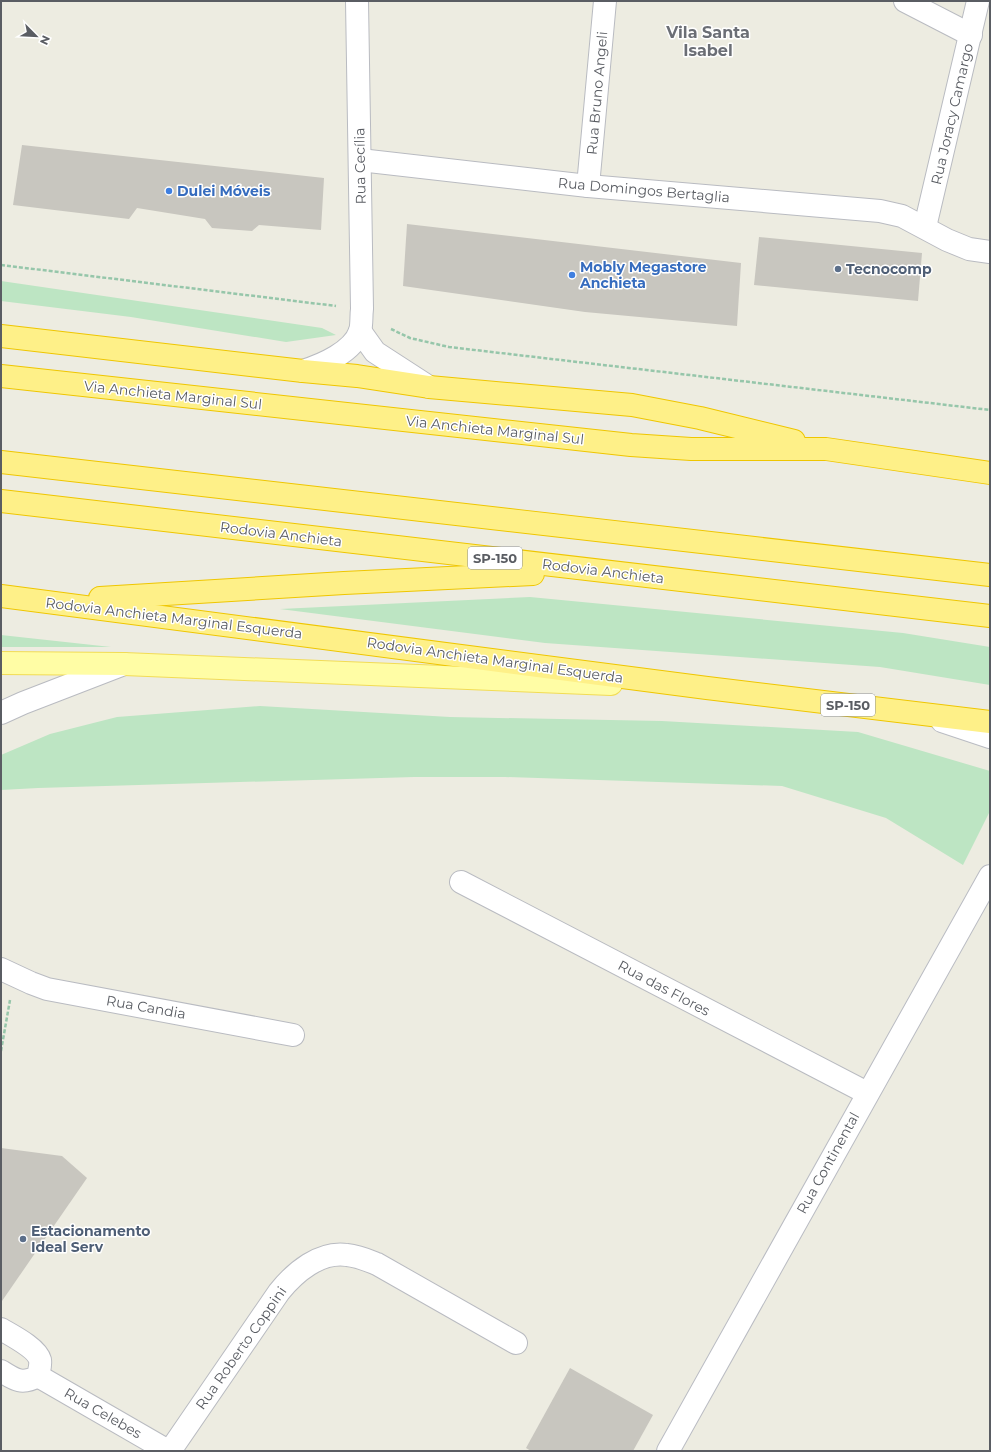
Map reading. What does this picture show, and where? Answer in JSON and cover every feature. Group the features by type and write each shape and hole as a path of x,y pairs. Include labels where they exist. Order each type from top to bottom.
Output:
{"highway":[{"path":"1,336 303,372 357,376 429,387 632,405 700,418 826,449"},
{"name":"Via Anchieta Marginal Sul","path":"1,376 631,445 691,449 826,449 990,473"},
{"path":"1,462 990,575"},
{"name":"Rodovia Anchieta","path":"1,501 990,616"},
{"path":"49,601 344,583 598,570"},
{"name":"Rodovia Anchieta Marginal Esquerda","path":"1,596 49,601 707,688 990,722"}],"main road":[{"path":"1,663 124,664 707,688"}],"street":[{"name":"Rua Cecília","path":"357,1 362,309 360,331"},
{"name":"Rua Bruno Angeli","path":"588,186 605,1"},
{"path":"905,1 971,35"},
{"name":"Rua Joracy Camargo","path":"925,228 978,1"},
{"name":"Rua Domingos Bertaglia","path":"360,160 588,186 880,211 902,216 947,240 969,249 990,252"},
{"path":"303,372 321,365 336,356 351,344 360,331 375,352 429,387"},
{"path":"1,713 124,664"},
{"path":"918,713 990,737"},
{"name":"Rua Continental","path":"668,1451 990,876"},
{"name":"Rua das Flores","path":"461,882 867,1094"},
{"name":"Rua Candia","path":"1,969 47,989 293,1035"},
{"name":"Rua Roberto Coppini","path":"169,1451 279,1292 298,1272 321,1259 334,1255 346,1254 377,1264 516,1343"},
{"path":"1,1329 37,1353 40,1360 38,1376 26,1381 12,1379 1,1371"},
{"name":"Rua Celebes","path":"38,1376 169,1451"}],"path":[{"path":"1,265 362,309 391,329 410,338 449,346 990,410"},
{"path":"1,1051 10,1002"}],"green space":[{"path":"1,281 322,328 336,335 286,342 131,317 1,301"},
{"path":"530,597 903,633 990,647 990,685 880,667 545,643 280,609"},
{"path":"1,635 111,647 1,647"},
{"path":"260,706 450,717 662,721 858,732 990,771 990,811 963,865 886,818 782,786 505,777 414,777 1,790 1,755 50,734 117,717"}],"building":[{"name":"Dulei Móveis","path":"22,145 324,178 321,230 259,225 252,231 212,228 205,219 137,208 129,219 13,205"},
{"name":"Mobly Megastore Anchieta","path":"407,224 741,263 737,326 585,312 403,286"},
{"name":"Tecnocomp","path":"759,237 922,253 918,301 754,285"},
{"name":"Estacionamento Ideal Serv","path":"1,1148 62,1156 87,1178 2,1301 1,1300"},
{"path":"570,1368 653,1415 633,1451 531,1451 526,1448"}],"place":[{"name":"Dulei Móveis","path":"169,191"},
{"name":"Tecnocomp","path":"838,269"},
{"name":"Mobly Megastore Anchieta","path":"572,275"},
{"name":"Estacionamento Ideal Serv","path":"23,1239"}],"district":[{"name":"Vila Santa Isabel","path":"708,41"}]}
